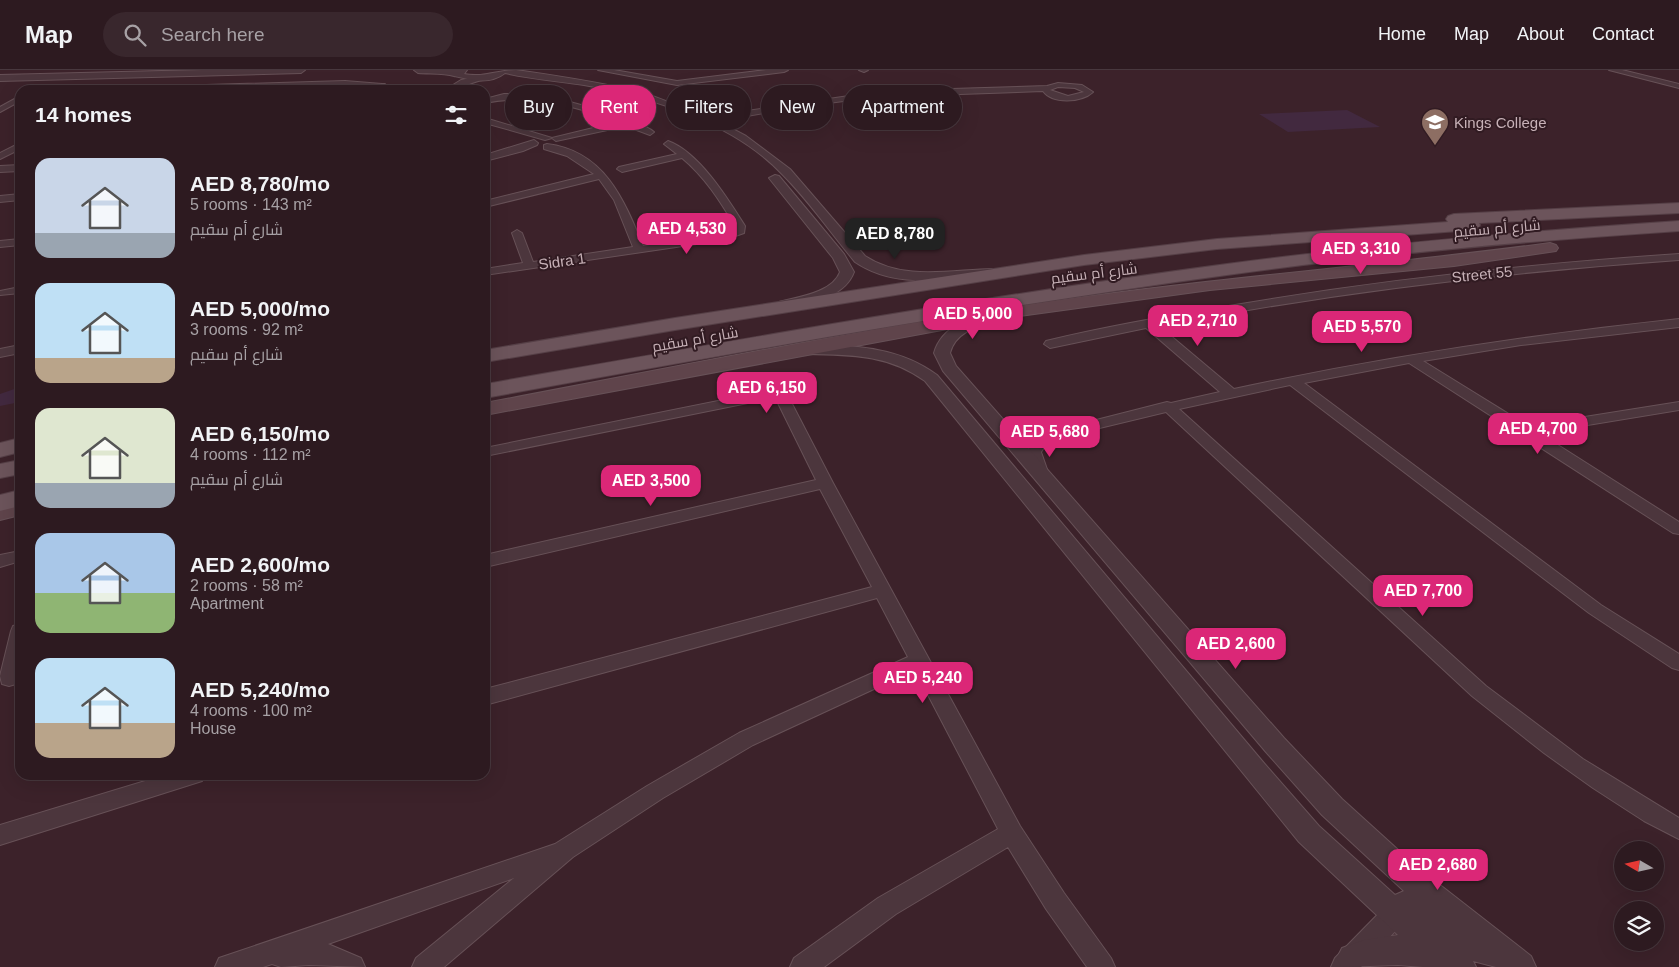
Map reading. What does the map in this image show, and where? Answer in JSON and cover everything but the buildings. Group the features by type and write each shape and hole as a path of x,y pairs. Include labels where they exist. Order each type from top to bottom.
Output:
{"main road":[{"name":"شارع أم سقيم","path":"1217,244 1451,219 1679,208"},
{"name":"شارع أم سقيم","path":"490,375 874,307 1107,271 1367,240 1531,225 1679,215"},
{"path":"490,357 1092,258 1217,244 1422,227 1531,225"},
{"name":"شارع أم سقيم","path":"490,390 972,306 1206,272 1489,240 1679,226"},
{"name":"شارع أم سقيم","path":"1206,272 1315,267 1550,248 1679,240"},
{"path":"490,408 1000,314 1210,285 1454,261 1550,248"},
{"path":"490,357 628,342 804,314 874,307"},
{"path":"0,446 15,444"},
{"path":"0,450 15,446"},
{"path":"0,471 15,468"},
{"path":"0,487 15,484"},
{"path":"0,503 15,499"},
{"path":"0,513 15,509"}],"street":[{"path":"0,77 200,70"},
{"path":"0,77 301,70"},
{"path":"418,70 461,73 479,78"},
{"path":"458,85 499,74 503,70 610,88 666,103"},
{"path":"602,70 653,80 688,82 784,70"},
{"path":"1613,70 1679,86"},
{"path":"1643,70 1679,79"},
{"path":"653,80 665,72"},
{"path":"449,85 456,82 461,73"},
{"path":"491,76 571,85 628,98 666,110"},
{"path":"751,114 855,97 1040,85 1070,77"},
{"path":"265,85 376,85"},
{"path":"990,89 1048,90"},
{"path":"751,114 888,98 1048,90"},
{"path":"490,100 509,96 528,97 582,108"},
{"path":"0,110 15,101"},
{"path":"490,122 548,142 591,166 602,175 616,196 639,249"},
{"path":"490,157 599,130"},
{"path":"645,130 650,132"},
{"path":"716,130 742,147 766,167 846,267 847,276 832,289 770,310"},
{"path":"722,130 743,139 774,159 860,259 872,268 890,274 913,277 992,273"},
{"path":"735,130 743,139"},
{"name":"Sidra 1","path":"490,271 736,234 741,228 709,178 684,154 668,144"},
{"path":"0,156 15,148"},
{"path":"622,169 684,154"},
{"path":"0,169 15,168"},
{"path":"490,203 602,175"},
{"path":"0,198 15,197"},
{"path":"517,233 529,265"},
{"path":"0,244 15,242"},
{"name":"Street 55","path":"1050,344 1213,311 1378,286 1490,273 1679,257"},
{"path":"1660,258 1679,268"},
{"path":"4,293 15,291"},
{"path":"1000,314 962,328 947,340 942,353 945,363 944,378 1254,770 1310,834 1395,914 1455,963"},
{"path":"1148,323 1229,392"},
{"path":"1041,476 1034,452 1042,440 1053,435 1167,406 1229,392 1412,358 1588,331 1679,323"},
{"path":"805,349 856,351 886,356 944,378 1004,432 1332,807 1407,876 1509,958"},
{"path":"0,353 15,350"},
{"path":"1412,358 1676,525"},
{"path":"1292,380 1595,609 1679,663"},
{"path":"490,451 750,400 772,401 789,412 1012,833 1055,901 1102,967"},
{"path":"1167,406 1479,690 1526,730 1635,805 1679,829"},
{"path":"1528,431 1679,406"},
{"path":"1004,432 1033,436 1053,435"},
{"path":"490,560 825,482"},
{"path":"0,561 15,557"},
{"path":"490,696 883,590"},
{"path":"10,679 15,655"},
{"path":"425,967 564,850 655,792 746,739 919,660"},
{"path":"0,836 165,780"},
{"path":"803,967 887,906 1012,833"},
{"path":"238,963 564,850"},
{"path":"1348,963 1395,914 1408,904 1420,905 1472,946 1509,958"},
{"path":"1348,963 1369,952 1397,949 1428,952 1455,963"},
{"path":"238,963 304,952 325,954 342,960 352,967"}],"shaded area":[{"path":"1347,110 1380,127 1288,132 1259,114"},
{"path":"15,389 15,403 0,406 0,394"}],"place":[{"name":"Kings College","path":"1435,146"}]}
